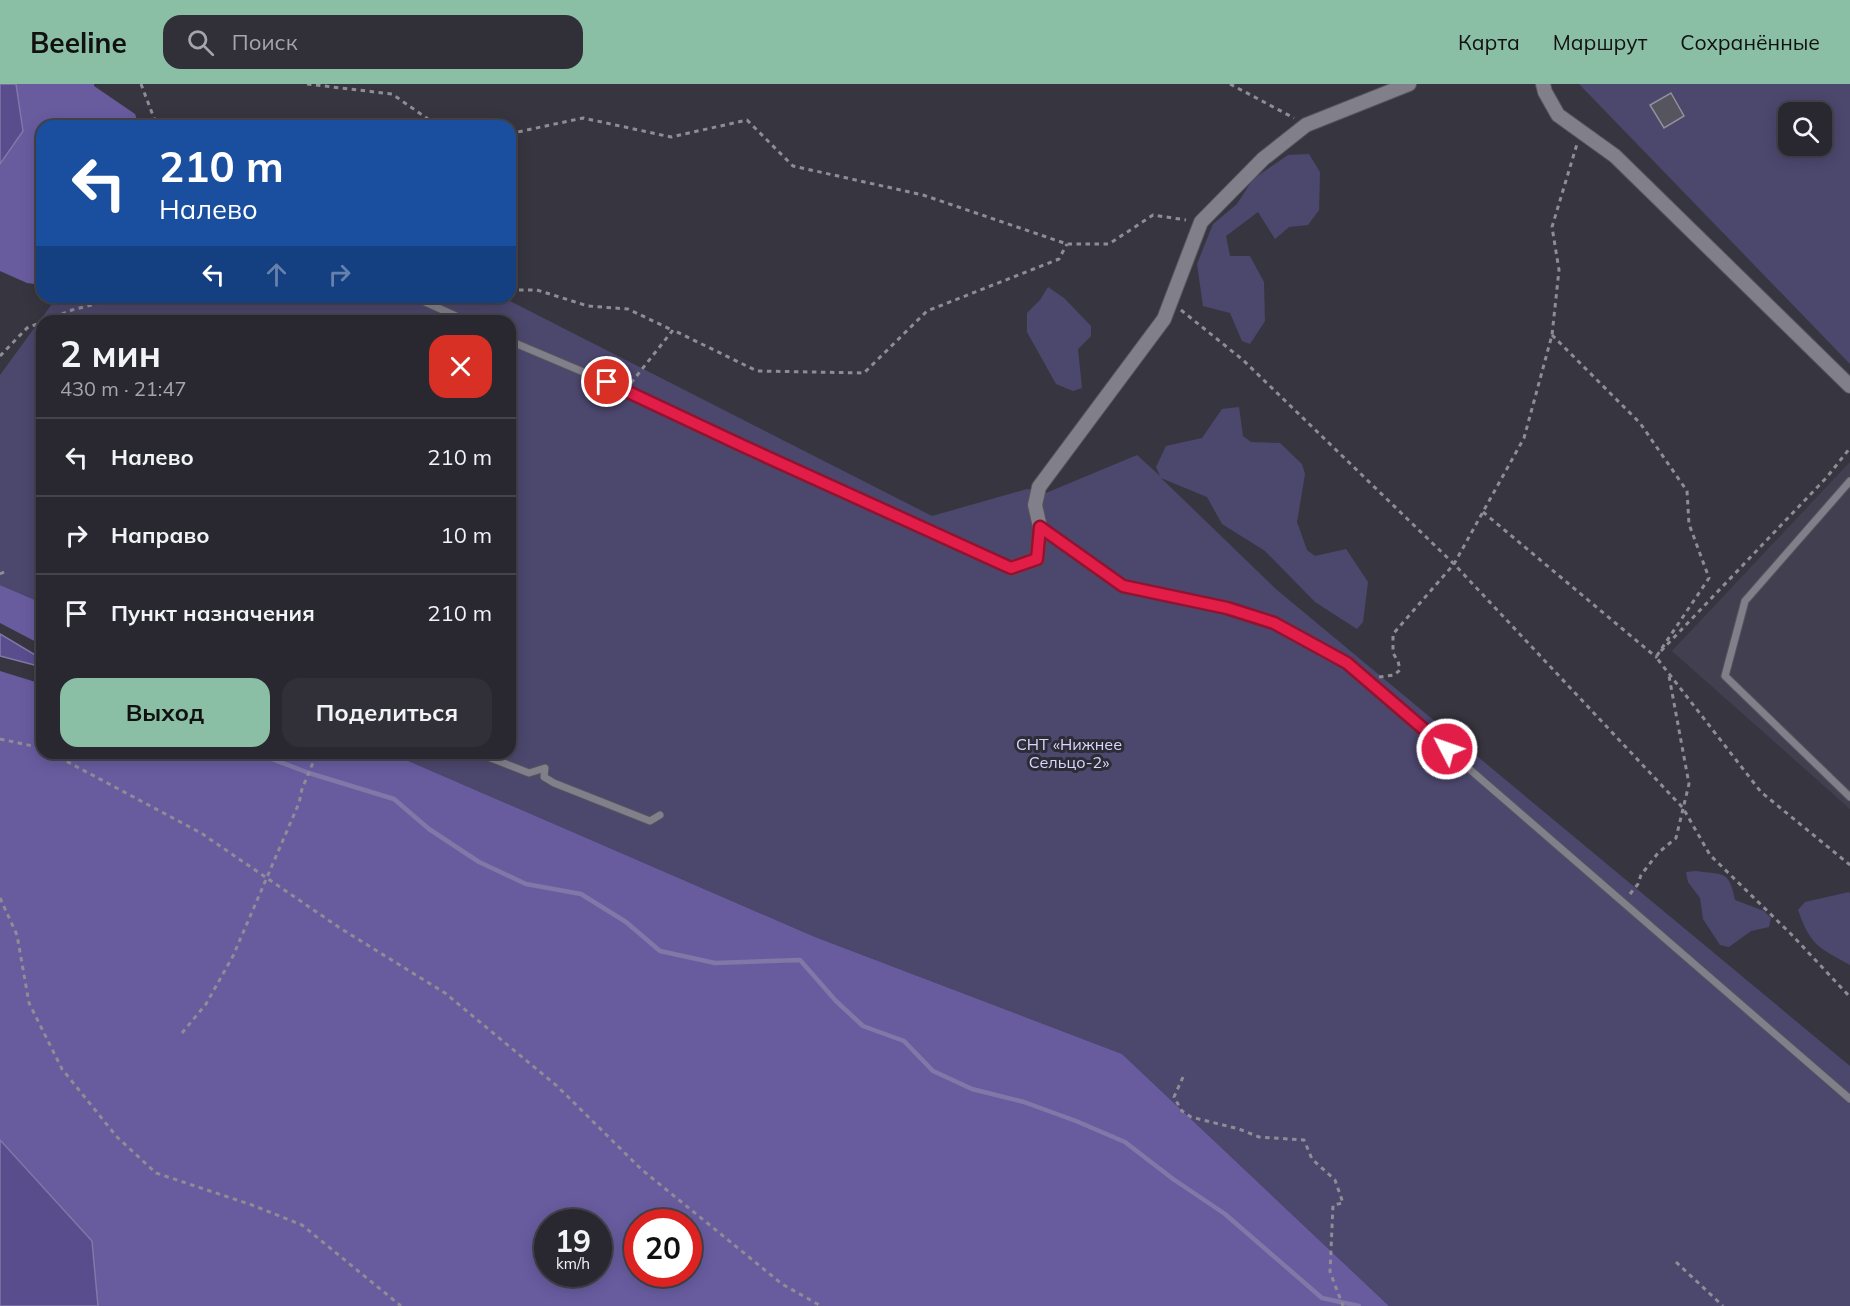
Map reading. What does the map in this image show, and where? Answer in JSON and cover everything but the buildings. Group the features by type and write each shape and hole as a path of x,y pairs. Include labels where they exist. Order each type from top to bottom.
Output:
{"street":[{"path":"1011,568 1037,559 1040,527 1035,506 1039,487 1164,319 1202,222 1263,159 1306,124 1409,84"},
{"path":"1543,84 1558,115 1616,156 1850,386"}],"lane":[{"path":"427,303 453,315"},
{"path":"516,344 626,390 1011,568"},
{"path":"1850,481 1745,601 1725,676 1850,797"},
{"path":"1040,527 1123,586 1227,608 1274,623 1347,663 1850,1099"},
{"path":"493,759 529,773 544,768 544,777 554,783 650,821 660,815"}],"path":[{"path":"141,84 155,120"},
{"path":"307,84 393,94 430,120"},
{"path":"1230,84 1306,124"},
{"path":"516,131 583,118 672,137 747,120 793,166 923,195 1067,244 1109,244 1153,215 1202,222"},
{"path":"1366,679 1394,675 1400,670 1393,653 1393,634 1454,564 1524,438 1551,335 1559,270 1552,227 1580,132"},
{"path":"516,290 537,290 588,306 628,309 758,371 864,373 927,311 1059,260 1067,244"},
{"path":"1170,301 1243,360 1454,564 1683,808 1710,855 1791,934 1850,997"},
{"path":"60,315 99,303"},
{"path":"0,356 27,328 36,325"},
{"path":"626,390 673,330"},
{"path":"1551,335 1640,423 1687,491 1689,524 1709,578 1656,657"},
{"path":"1656,657 1827,477 1850,448"},
{"path":"1483,512 1656,657 1761,792 1850,865"},
{"path":"0,574 6,571"},
{"path":"1624,902 1658,852 1676,838 1689,784 1669,674"},
{"path":"0,739 36,747"},
{"path":"62,759 201,833 340,928 445,993 557,1086 641,1169 782,1284 821,1306"},
{"path":"182,1033 206,1004 233,956 300,803 302,789 314,759"},
{"path":"0,898 17,935 29,1003 62,1069 117,1137 156,1173 252,1205 302,1225 401,1306"},
{"path":"1183,1077 1174,1097 1179,1107 1187,1115 1212,1124 1239,1129 1259,1137 1304,1140 1312,1159 1335,1180 1343,1203 1334,1205 1330,1272 1343,1306"},
{"path":"1676,1262 1723,1306"}],"shaded area":[{"path":"0,84 16,84 23,131 0,164"},
{"path":"16,84 94,84 135,114 137,120 36,120 36,284 27,283 0,271 0,164 23,131"},
{"path":"1850,462 1850,809 1672,651"},
{"path":"0,585 36,600 36,642 0,623"},
{"path":"0,634 36,655 36,665 0,656"},
{"path":"0,671 36,682 36,759 404,759 815,937 1122,1054 1389,1306 98,1306 92,1241 0,1140"},
{"path":"0,1140 92,1241 98,1306 0,1306"}],"green space":[{"path":"1579,84 1850,84 1850,364"},
{"path":"1309,154 1320,172 1319,210 1308,225 1289,227 1275,239 1258,212 1226,236 1230,256 1250,256 1264,282 1265,321 1250,344 1242,341 1230,313 1203,306 1197,264 1213,224 1237,204 1253,179 1288,155"},
{"path":"1048,287 1064,298 1091,326 1091,336 1078,349 1082,388 1073,391 1056,384 1027,332 1027,313 1040,300"},
{"name":"СНТ «Нижнее Сельцо-2»","path":"53,303 514,303 932,516 1027,489 1046,493 1137,455 1160,476 1156,467 1166,446 1202,438 1222,409 1239,407 1243,436 1251,442 1280,443 1302,464 1305,474 1297,522 1307,550 1315,556 1346,549 1368,582 1363,622 1357,629 1315,602 1265,551 1222,524 1207,497 1161,478 1277,590 1850,1066 1850,1306 1389,1306 1122,1054 815,937 404,759 516,759 516,315 44,315"},
{"name":"СНТ «Нижнее Сельцо-2»","path":"36,326 36,600 0,585 0,375"},
{"path":"1696,871 1724,876 1730,883 1735,900 1764,911 1771,918 1769,927 1751,931 1729,947 1720,945 1703,919 1700,898 1688,882 1686,872"},
{"path":"1849,892 1850,965 1817,944 1807,931 1798,910 1805,902"}],"waterway":[{"path":"272,759 394,799 429,829 479,862 526,884 581,894 626,922 660,951 715,963 800,960 836,1001 863,1026 904,1041 933,1071 972,1089 1024,1102 1125,1142 1173,1179 1225,1214 1322,1298 1359,1306"}],"route":[{"path":"607,382 1011,568 1037,559 1040,527 1123,586 1227,608 1274,623 1347,663 1447,749"}]}
